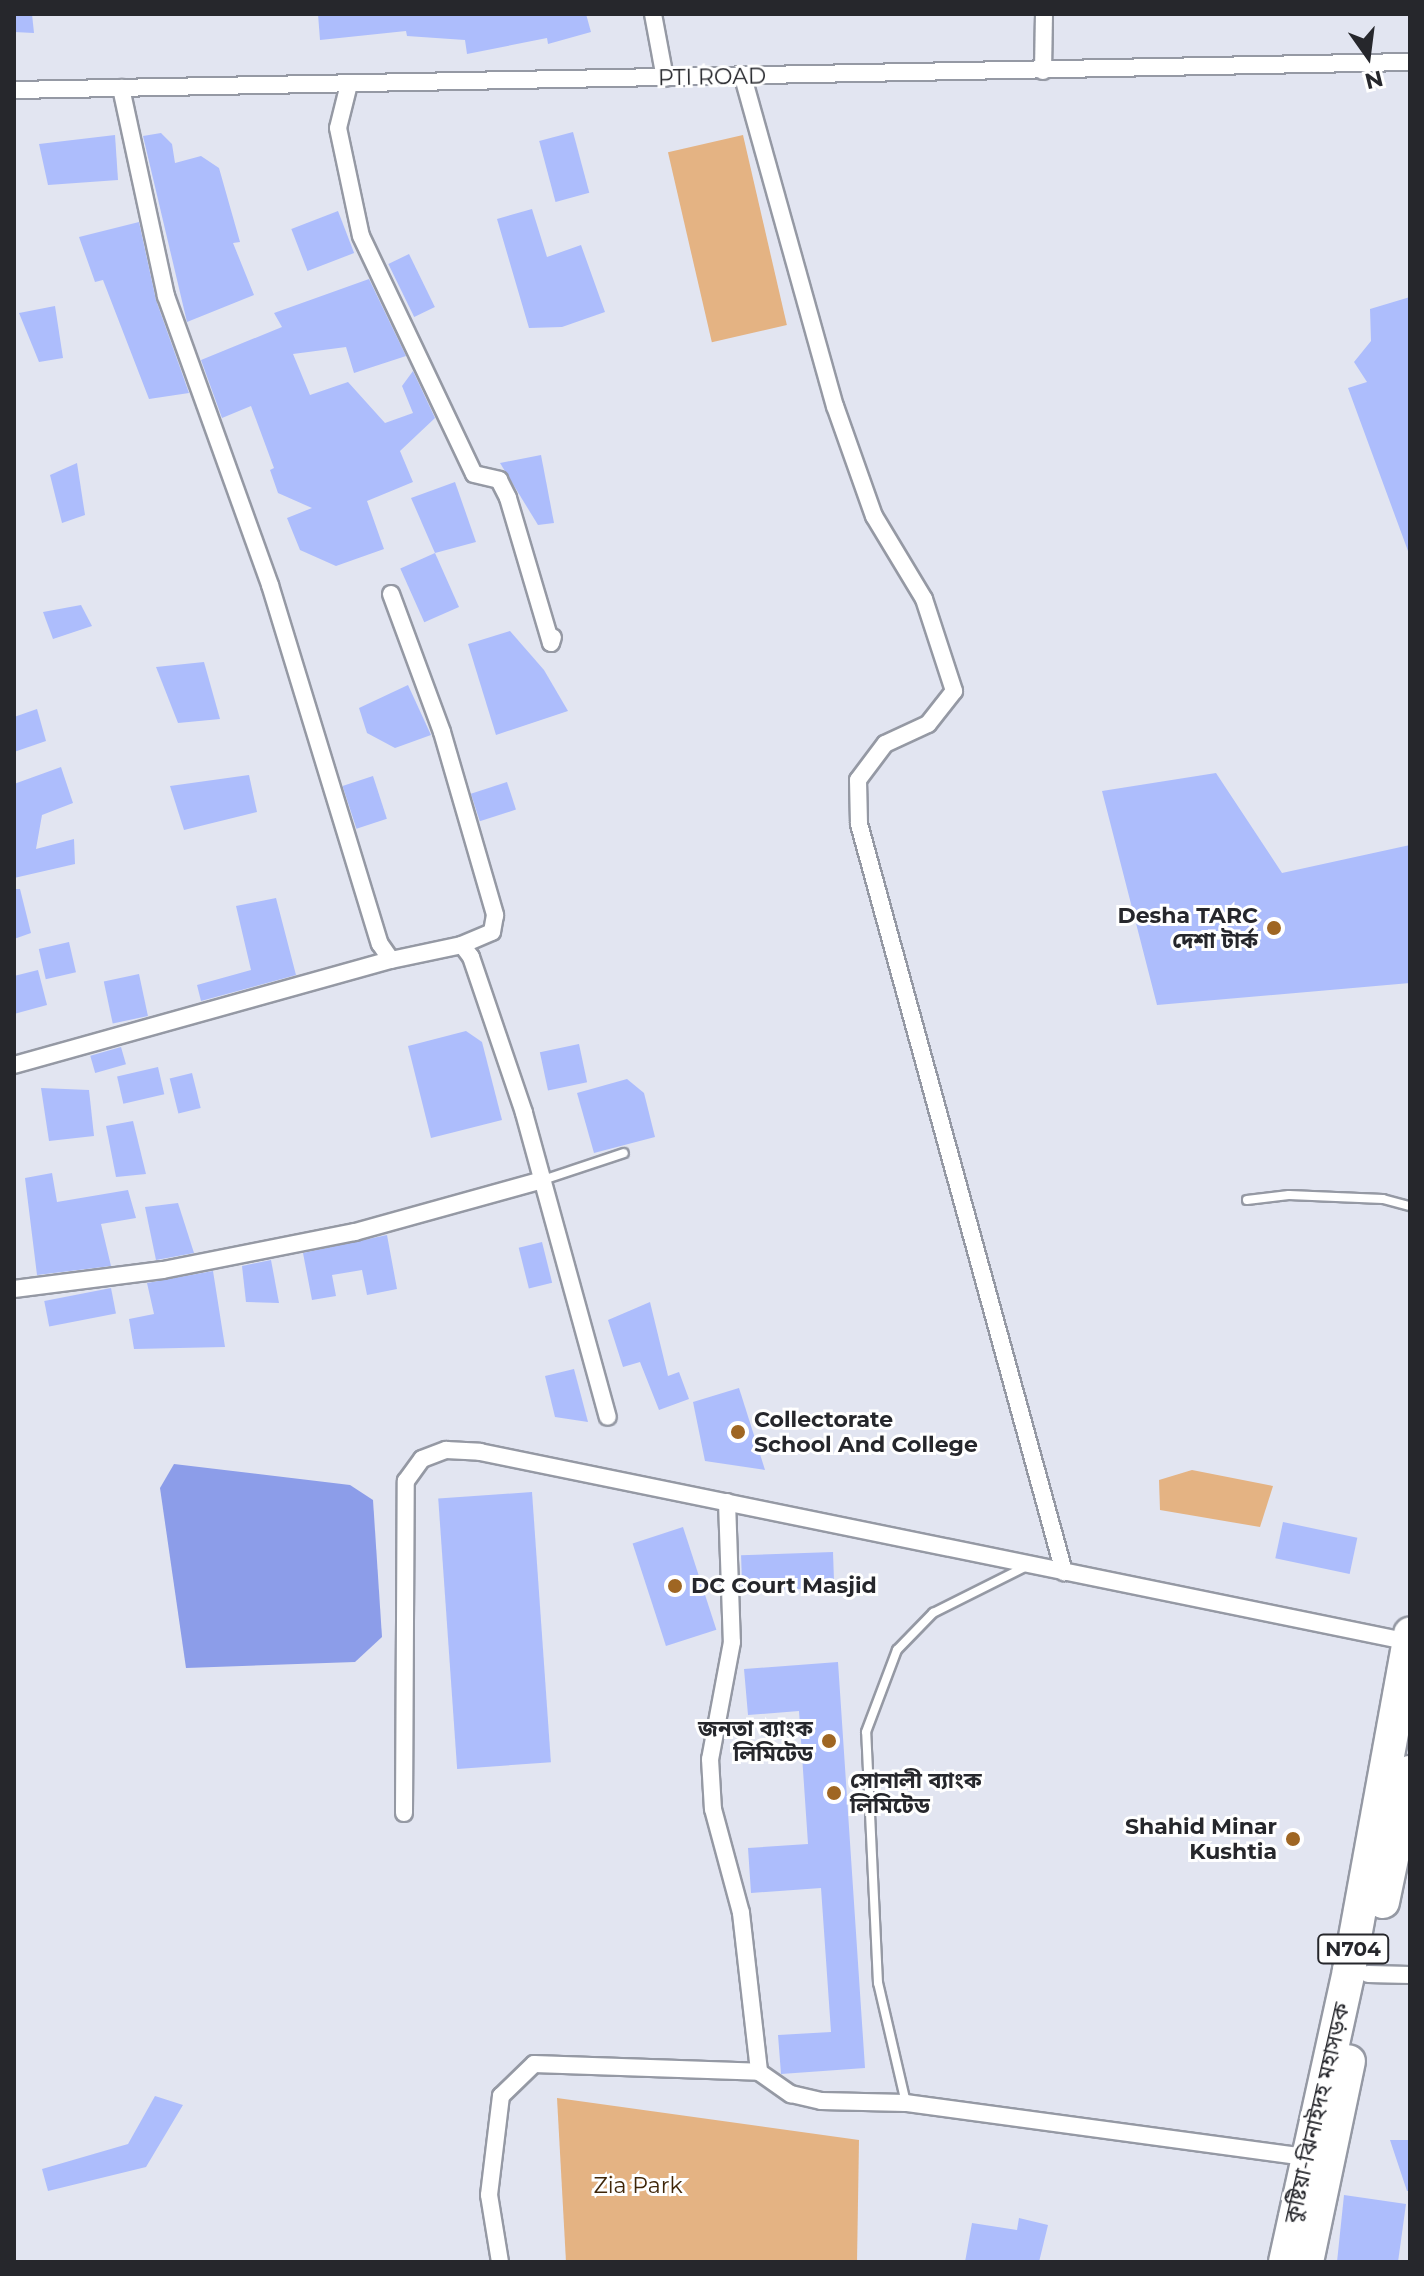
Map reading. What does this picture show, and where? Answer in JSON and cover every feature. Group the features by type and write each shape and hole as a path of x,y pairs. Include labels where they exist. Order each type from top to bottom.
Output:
{"highway":[{"name":"কুষ্টিয়া-ঝিনাইদহ মহাসড়ক","path":"1307,2262 1316,2159 1409,1639"},
{"name":"কুষ্টিয়া-ঝিনাইদহ মহাসড়ক","path":"1285,2262 1368,1974 1410,1772"}],"street":[{"path":"653,14 665,78"},
{"path":"1043,71 1044,14"},
{"name":"PTI ROAD","path":"14,90 1410,62"},
{"path":"743,77 835,406 874,516 924,599 954,691 928,724 885,744 858,780 859,824 1064,1572"},
{"path":"349,84 338,128 361,236 474,474 499,480 508,498 551,643 553,637"},
{"path":"121,88 166,296 270,585 380,944 391,960"},
{"path":"14,1065 391,960 462,945 492,932 495,915 442,732 391,594"},
{"path":"462,945 471,957 543,1180 608,1417"},
{"path":"14,1289 163,1270 355,1232 543,1180"},
{"path":"404,1813 406,1481 422,1459 446,1450 480,1452 1409,1639"},
{"path":"727,1502 732,1642 710,1759 713,1809 741,1913 759,2072"},
{"path":"1368,1974 1410,1975"},
{"path":"500,2262 489,2195 501,2096 534,2064 759,2072 791,2094 821,2101 906,2103 1316,2159"}],"lane":[{"path":"543,1180 624,1153"},
{"path":"1247,1200 1289,1195 1383,1199 1410,1206"},
{"path":"906,2103 878,1983 866,1732 897,1650 924,1622 1030,1565"}],"green space":[{"path":"743,135 787,325 712,342 668,152"},
{"path":"1192,1470 1273,1486 1260,1527 1160,1510 1159,1480"},
{"name":"Zia Park","path":"557,2098 859,2140 857,2262 566,2262"}],"water":[{"path":"174,1464 350,1485 373,1500 382,1637 355,1662 186,1668 160,1488"}],"building":[{"path":"14,14 32,14 34,33 14,32"},
{"path":"318,14 586,14 591,32 548,44 547,38 467,54 465,40 407,36 406,31 320,40"},
{"path":"573,132 589,193 555,202 539,141"},
{"path":"161,133 172,144 175,163 201,156 219,168 240,242 233,243 254,295 187,322 143,136"},
{"path":"115,135 118,180 48,185 39,144"},
{"path":"532,209 547,257 581,245 605,312 562,327 529,328 497,219"},
{"path":"338,211 354,253 307,271 291,229"},
{"path":"139,222 156,300 189,393 149,399 103,280 95,282 79,237"},
{"path":"409,254 435,307 414,317 388,264"},
{"path":"369,279 406,356 354,373 346,347 293,354 310,395 348,382 385,423 413,413 402,386 413,371 435,418 400,451 413,482 367,501 384,549 336,566 300,550 287,518 312,508 278,493 270,470 274,468 251,406 222,418 201,360 282,327 274,313"},
{"path":"1410,297 1408,551 1348,388 1367,382 1354,362 1371,341 1370,309"},
{"path":"55,306 63,358 39,362 19,313"},
{"path":"541,455 554,523 538,525 500,463"},
{"path":"77,463 85,515 62,523 50,475"},
{"path":"455,482 476,542 435,553 411,498"},
{"path":"435,553 459,607 424,622 400,568"},
{"path":"81,605 92,626 53,639 43,612"},
{"path":"510,631 544,670 568,711 496,735 468,644"},
{"path":"204,662 220,719 178,723 156,667"},
{"path":"408,685 431,735 395,748 367,733 359,708"},
{"path":"37,709 46,741 14,752 14,717"},
{"path":"61,767 73,803 42,815 36,849 74,839 75,864 14,878 14,784"},
{"name":"Desha TARC দেশা টার্ক","path":"1216,773 1282,873 1410,845 1410,983 1157,1005 1102,791"},
{"path":"249,775 257,812 184,830 170,786"},
{"path":"373,776 387,819 356,829 343,786"},
{"path":"507,782 516,810 480,821 471,794"},
{"path":"14,889 20,889 31,933 14,939"},
{"path":"276,898 296,975 201,1001 197,985 251,970 236,906"},
{"path":"69,942 76,972 46,979 39,949"},
{"path":"38,970 47,1005 14,1014 14,976"},
{"path":"139,974 148,1016 113,1024 104,981"},
{"path":"466,1031 482,1042 502,1120 431,1138 408,1046"},
{"path":"579,1044 587,1082 548,1090 540,1052"},
{"path":"121,1047 126,1064 95,1073 90,1056"},
{"path":"158,1067 164,1094 123,1104 117,1076"},
{"path":"192,1073 201,1108 178,1113 170,1079"},
{"path":"627,1079 644,1093 655,1137 594,1153 577,1093"},
{"path":"41,1088 89,1090 94,1136 49,1141"},
{"path":"133,1121 146,1174 116,1177 106,1126"},
{"path":"52,1173 57,1202 128,1190 136,1218 101,1224 111,1266 37,1275 25,1178"},
{"path":"178,1203 194,1253 156,1260 145,1207"},
{"path":"387,1235 397,1289 367,1295 362,1270 332,1275 336,1296 312,1300 303,1253"},
{"path":"542,1242 552,1283 529,1289 519,1248"},
{"path":"271,1260 279,1303 246,1302 242,1266"},
{"path":"213,1271 225,1347 134,1349 129,1319 154,1314 147,1283"},
{"path":"111,1288 116,1314 49,1326 44,1301"},
{"path":"650,1302 668,1376 679,1372 689,1399 659,1410 640,1362 623,1367 608,1320"},
{"path":"574,1369 588,1422 555,1417 545,1376"},
{"path":"739,1388 765,1470 705,1461 693,1402"},
{"path":"532,1492 551,1762 457,1769 438,1499"},
{"path":"1283,1522 1357,1538 1350,1574 1275,1558"},
{"name":"DC Court Masjid","path":"683,1527 716,1630 666,1646 633,1543"},
{"path":"833,1552 834,1588 742,1591 741,1555"},
{"path":"838,1662 865,2068 781,2074 778,2035 831,2032 821,1888 751,1893 748,1848 808,1844 799,1711 748,1715 744,1669"},
{"path":"155,2096 183,2105 146,2167 48,2191 42,2169 128,2144"},
{"path":"1390,2140 1410,2140 1410,2191 1407,2191"},
{"path":"1344,2195 1406,2204 1398,2262 1337,2262"},
{"path":"1019,2218 1048,2225 1039,2262 965,2262 972,2223 1017,2230"}],"place":[{"name":"Desha TARC দেশা টার্ক","path":"1274,928"},
{"name":"Collectorate School And College","path":"738,1432"},
{"name":"DC Court Masjid","path":"675,1586"},
{"name":"জনতা ব্যাংক লিমিটেড","path":"829,1741"},
{"name":"সোনালী ব্যাংক লিমিটেড","path":"834,1793"},
{"name":"Shahid Minar Kushtia","path":"1293,1839"}]}
